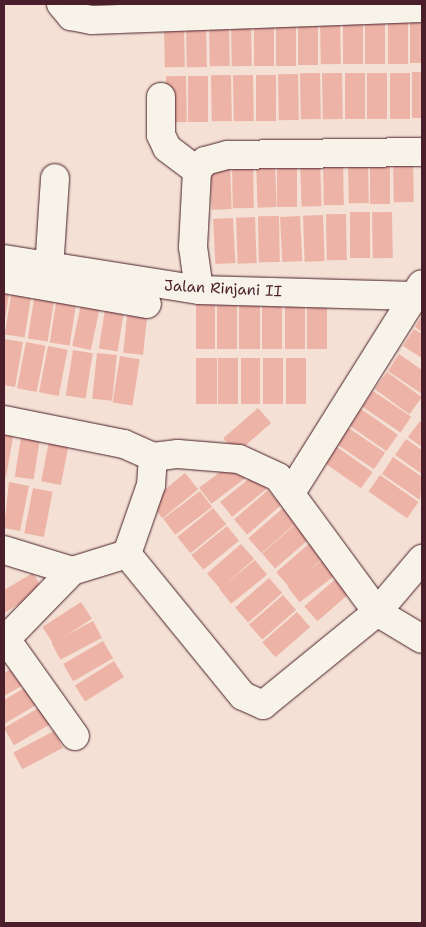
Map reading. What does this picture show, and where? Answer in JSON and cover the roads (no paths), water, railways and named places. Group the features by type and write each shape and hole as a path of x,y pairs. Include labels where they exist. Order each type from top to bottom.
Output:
{"street":[{"path":"61,4 71,16 92,20 422,8"},
{"path":"161,97 161,135 167,148 197,171"},
{"path":"199,290 193,247 197,171 205,161 228,155 422,152"},
{"path":"49,268 55,178"},
{"name":"Jalan Rinjani II","path":"4,260 199,290 419,290"},
{"path":"4,279 147,304"},
{"path":"292,491 419,290"},
{"path":"4,420 124,444 152,457 178,454 239,459 268,470 292,491 377,612 422,639"},
{"path":"127,554 151,486 152,457"},
{"path":"4,550 72,571"},
{"path":"75,736 5,640 72,571 127,554"},
{"path":"127,554 255,704 275,699 377,612 422,558"}]}
